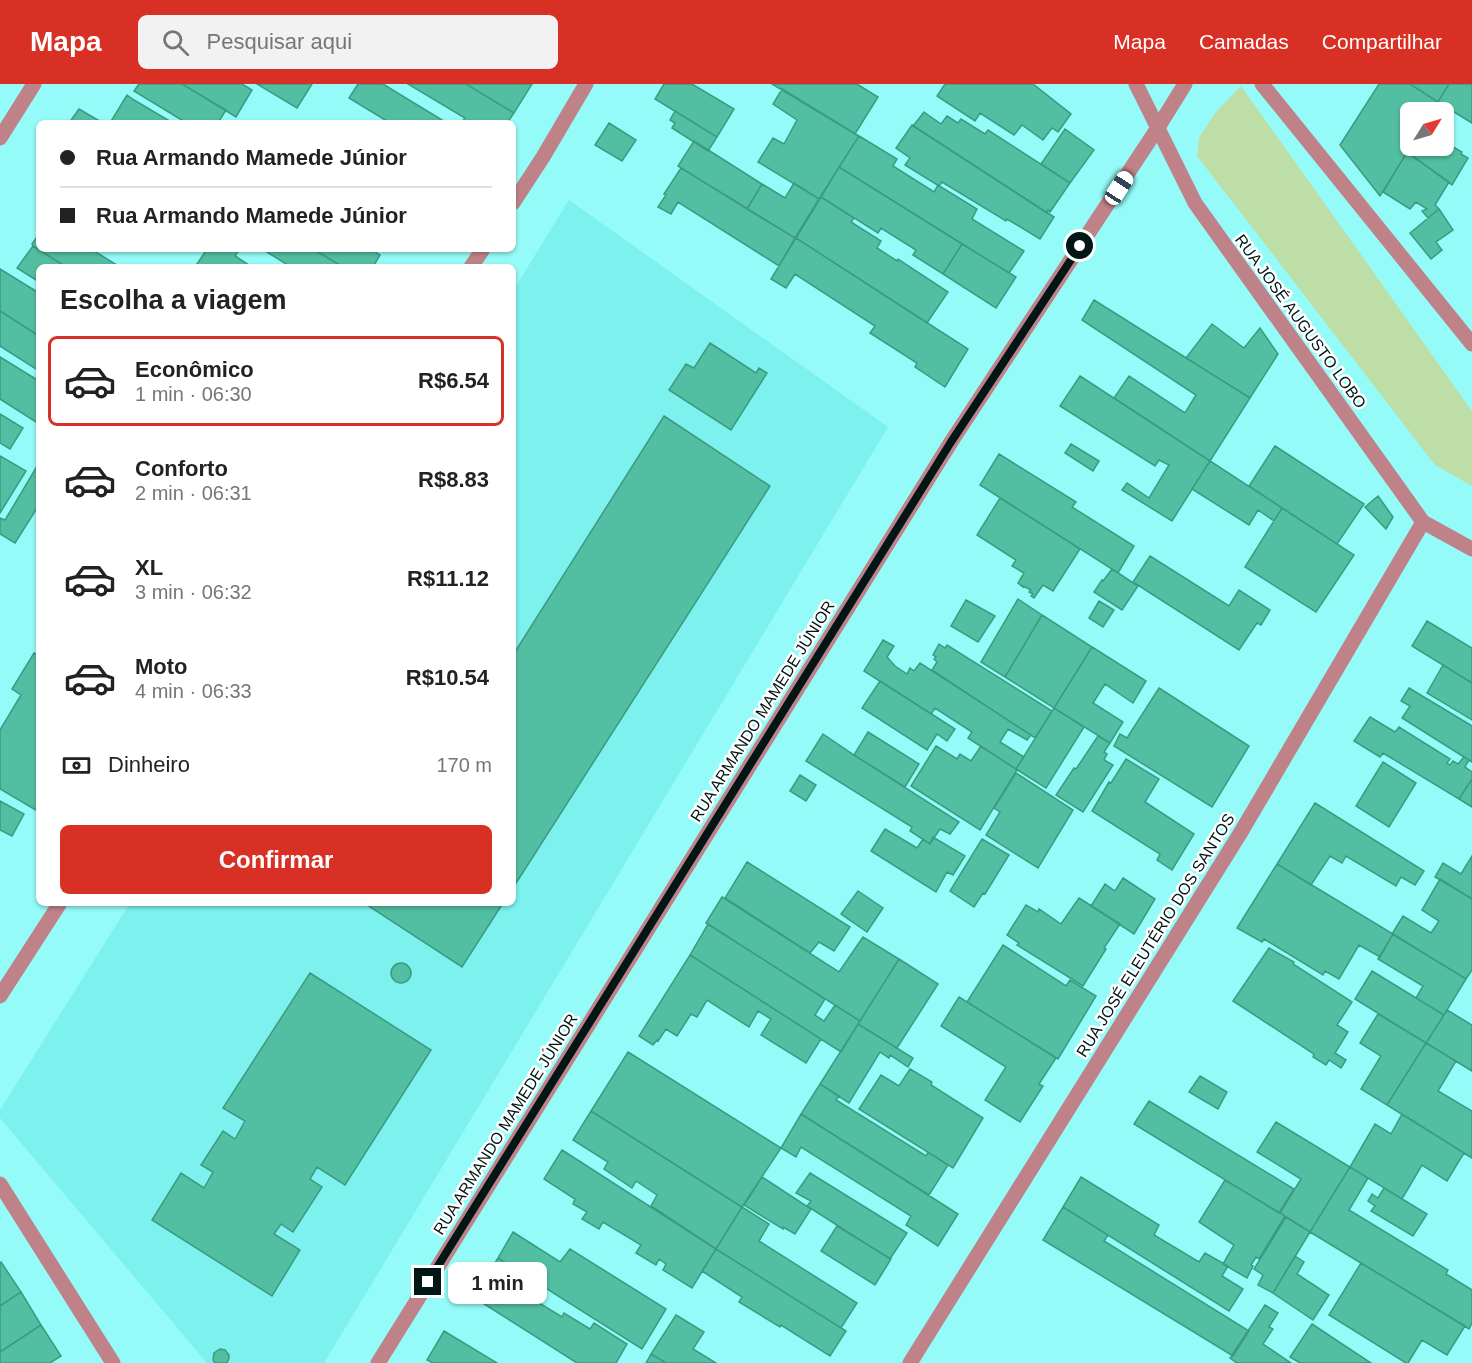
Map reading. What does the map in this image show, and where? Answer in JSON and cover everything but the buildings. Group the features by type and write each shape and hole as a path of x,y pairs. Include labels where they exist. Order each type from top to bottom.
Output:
{"street":[{"path":"0,138 34,84"},
{"path":"516,198 586,84"},
{"name":"RUA JOSÉ AUGUSTO LOBO","path":"1136,84 1195,203 1424,522 1472,549"},
{"name":"RUA ARMANDO MAMEDE JÚNIOR","path":"378,1363 951,442 1158,129 1185,84"},
{"path":"1262,84 1472,344"},
{"name":"RUA JOSÉ ELEUTÉRIO DOS SANTOS","path":"910,1363 1240,832 1424,522"},
{"path":"0,996 58,906"},
{"path":"0,1184 113,1363"}],"shaded area":[{"path":"569,200 888,427 324,1363 207,1363 0,1118 0,1110 128,906 516,906 516,286"}],"green space":[{"path":"1241,86 1472,411 1472,486 1435,465 1197,156 1199,138 1215,113"}],"route":[{"path":"428,1282 951,442 1080,246"}]}
